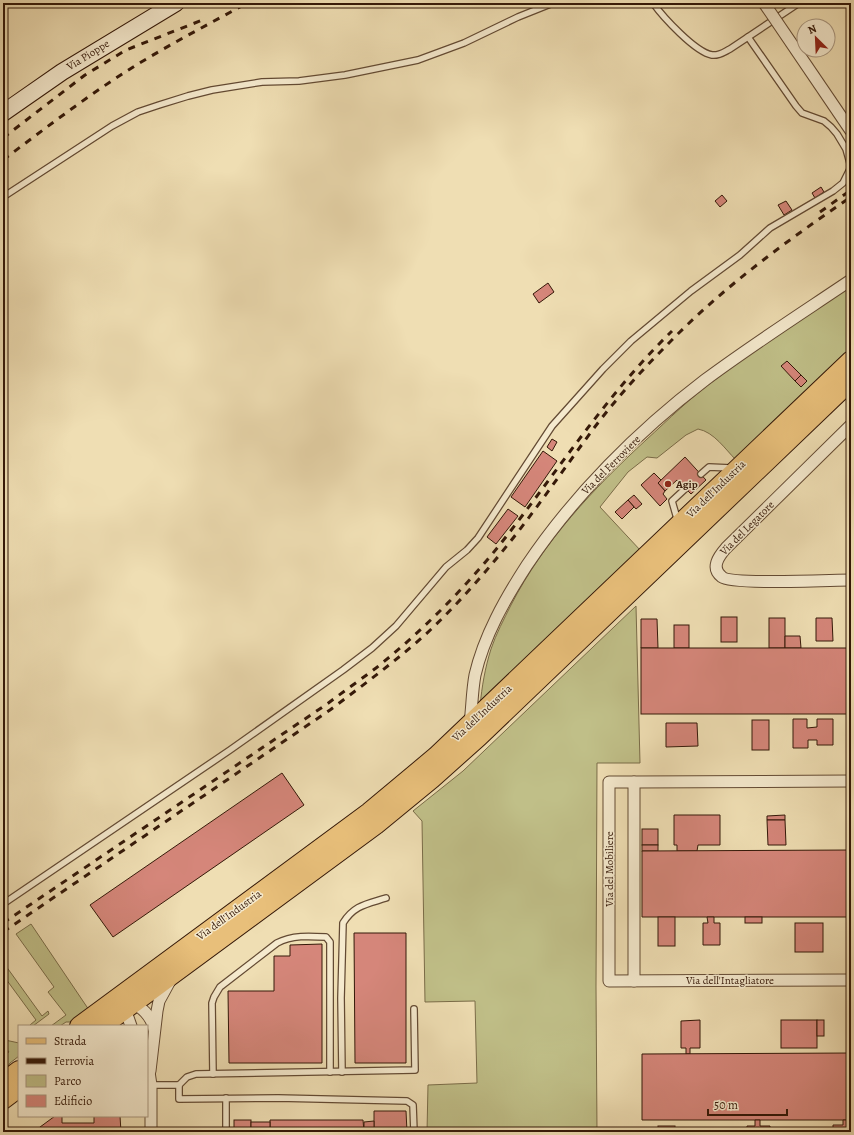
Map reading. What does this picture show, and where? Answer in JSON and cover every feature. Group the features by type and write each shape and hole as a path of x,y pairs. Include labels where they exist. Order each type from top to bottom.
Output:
{"main road":[{"name":"Via dell'Industria","path":"82,1025 128,1009 431,760 470,725 851,360"},
{"name":"Via dell'Industria","path":"104,1025 376,825 432,779 479,737 851,381"},
{"path":"3,1082 18,1071"},
{"path":"3,1100 18,1089"}],"street":[{"name":"Via Pioppe","path":"3,113 62,72 176,3"},
{"path":"764,3 851,131"},
{"name":"Via del Ferroviere","path":"470,725 475,676 485,645 499,612 537,550 565,513 596,478 670,409 705,380 851,280"},
{"name":"Via del Legatore","path":"851,425 718,556 716,564 717,572 728,580 851,580"},
{"name":"Via del Mobiliere","path":"609,981 609,782 851,781"},
{"path":"634,782 634,980"},
{"path":"151,1132 150,1071 154,1032 160,1001 174,974"},
{"name":"Via dell'Intagliatore","path":"609,981 851,980"},
{"path":"128,1009 144,1010 153,1024 154,1032"},
{"path":"148,1063 150,1071"}],"lane":[{"path":"3,197 112,126 138,112 212,90 262,82 300,81 345,75 418,60 464,43 518,17 553,3"},
{"path":"653,3 683,36 701,51 711,55 717,55 730,50 799,3"},
{"path":"3,904 236,746 309,695 372,648 396,626 446,567 467,550 478,538 552,426 603,369 631,341 659,317 740,255 770,228 844,183 851,167 846,149 837,134 824,121 802,113 748,38"},
{"path":"701,474 709,467 738,469"},
{"path":"679,525 672,501 685,489"},
{"path":"342,1072 343,924 347,916 356,908 386,898"},
{"path":"213,1074 212,1003 220,987 277,943 287,938 316,936 326,937 330,942 330,1072"},
{"path":"151,1085 179,1085 187,1077 196,1074 415,1070 414,1009"},
{"path":"179,1085 180,1098 408,1101 413,1105 414,1132"},
{"path":"226,1098 226,1132"}],"green space":[{"path":"851,286 851,351 736,460 714,437 698,429 686,435 657,458 647,457 628,472 600,507 641,551 480,706 487,663 500,627 524,582 554,538 571,517 607,477 698,393 749,355"},
{"path":"636,606 640,763 597,763 597,1132 427,1132 428,1085 477,1083 475,1001 425,1002 422,821 413,811 463,771"},
{"path":"31,924 89,1010 72,1022 66,1022 62,1025 52,1025 66,1015 48,992 54,987 16,934"},
{"path":"3,962 42,1016 48,1011 49,1014 34,1025 30,1025 36,1020 3,975"},
{"path":"5,1040 18,1043 18,1057 10,1063 3,1073 3,1056 9,1052 3,1044 3,1041"}],"building":[{"path":"821,187 824,192 815,198 812,193"},
{"path":"722,195 727,201 720,207 715,201"},
{"path":"786,201 792,210 784,215 778,205"},
{"path":"548,283 554,292 539,303 533,294"},
{"path":"787,361 801,375 795,381 781,366"},
{"path":"801,375 807,381 801,387 795,381"},
{"path":"552,439 557,442 552,451 547,447"},
{"path":"543,451 557,461 525,507 511,497"},
{"path":"685,457 706,480 691,494 677,480 665,491 658,483"},
{"path":"654,473 661,480 658,483 665,491 663,494 667,499 660,506 641,485"},
{"path":"634,495 642,504 636,509 628,500"},
{"path":"628,500 634,507 622,519 615,512"},
{"path":"508,509 518,516 496,544 487,537"},
{"path":"721,617 737,617 737,642 721,642"},
{"path":"769,618 785,618 785,648 769,648"},
{"path":"816,618 832,618 833,641 816,641"},
{"path":"641,619 657,619 658,648 641,648"},
{"path":"674,625 689,625 689,648 674,648"},
{"path":"785,636 800,636 801,648 785,648"},
{"path":"641,648 851,648 851,714 641,714"},
{"path":"793,719 807,719 807,728 817,727 817,719 833,719 833,745 817,745 817,740 808,740 808,748 793,748"},
{"path":"752,720 769,720 769,750 752,750"},
{"path":"666,723 697,723 698,746 666,747"},
{"path":"282,773 304,805 113,937 90,905"},
{"path":"674,815 720,815 720,845 698,845 697,851 677,851 677,845 674,845"},
{"path":"785,815 785,820 767,820 767,816"},
{"path":"767,820 785,820 786,845 768,845"},
{"path":"642,829 658,829 658,845 642,845"},
{"path":"642,845 658,845 658,851 642,851"},
{"path":"851,850 851,917 642,917 642,851"},
{"path":"658,917 675,917 675,946 658,946"},
{"path":"707,917 714,917 714,923 720,923 720,945 703,945 703,923 708,923"},
{"path":"745,917 762,917 762,923 745,923"},
{"path":"795,923 823,923 823,952 795,952"},
{"path":"354,933 406,933 406,1063 355,1063"},
{"path":"322,944 322,1063 229,1063 228,991 274,991 274,956 290,956 290,945"},
{"path":"700,1020 700,1048 690,1048 690,1054 686,1054 686,1048 681,1048 681,1021"},
{"path":"781,1020 817,1020 817,1048 781,1048"},
{"path":"817,1020 824,1020 824,1036 817,1036"},
{"path":"851,1053 851,1120 642,1120 642,1054"},
{"path":"374,1111 406,1111 407,1132 374,1132"},
{"path":"54,1117 62,1117 62,1123 94,1123 94,1117 120,1117 121,1132 36,1132 36,1130"},
{"path":"234,1120 251,1120 251,1132 234,1132"},
{"path":"270,1120 363,1120 364,1132 270,1132"},
{"path":"755,1120 760,1120 760,1126 770,1126 770,1132 747,1132 747,1126 755,1126"},
{"path":"843,1120 849,1120 851,1132 833,1132 833,1125 843,1125"},
{"path":"374,1121 374,1132 364,1132 364,1122"},
{"path":"251,1122 270,1122 270,1131 251,1131"},
{"path":"658,1126 675,1126 675,1132 658,1132"}],"railway":[{"path":"3,160 69,110 138,64 247,3"},
{"path":"3,138 85,75 126,50 205,19"},
{"path":"820,212 851,190"},
{"path":"3,932 330,710 415,644 456,605 513,538 602,417 657,355 710,304 755,266 851,197"},
{"path":"3,923 327,704 376,668 409,641 440,611 498,547 603,409 625,382 672,331"}],"place":[{"name":"Agip","path":"668,484"}]}
